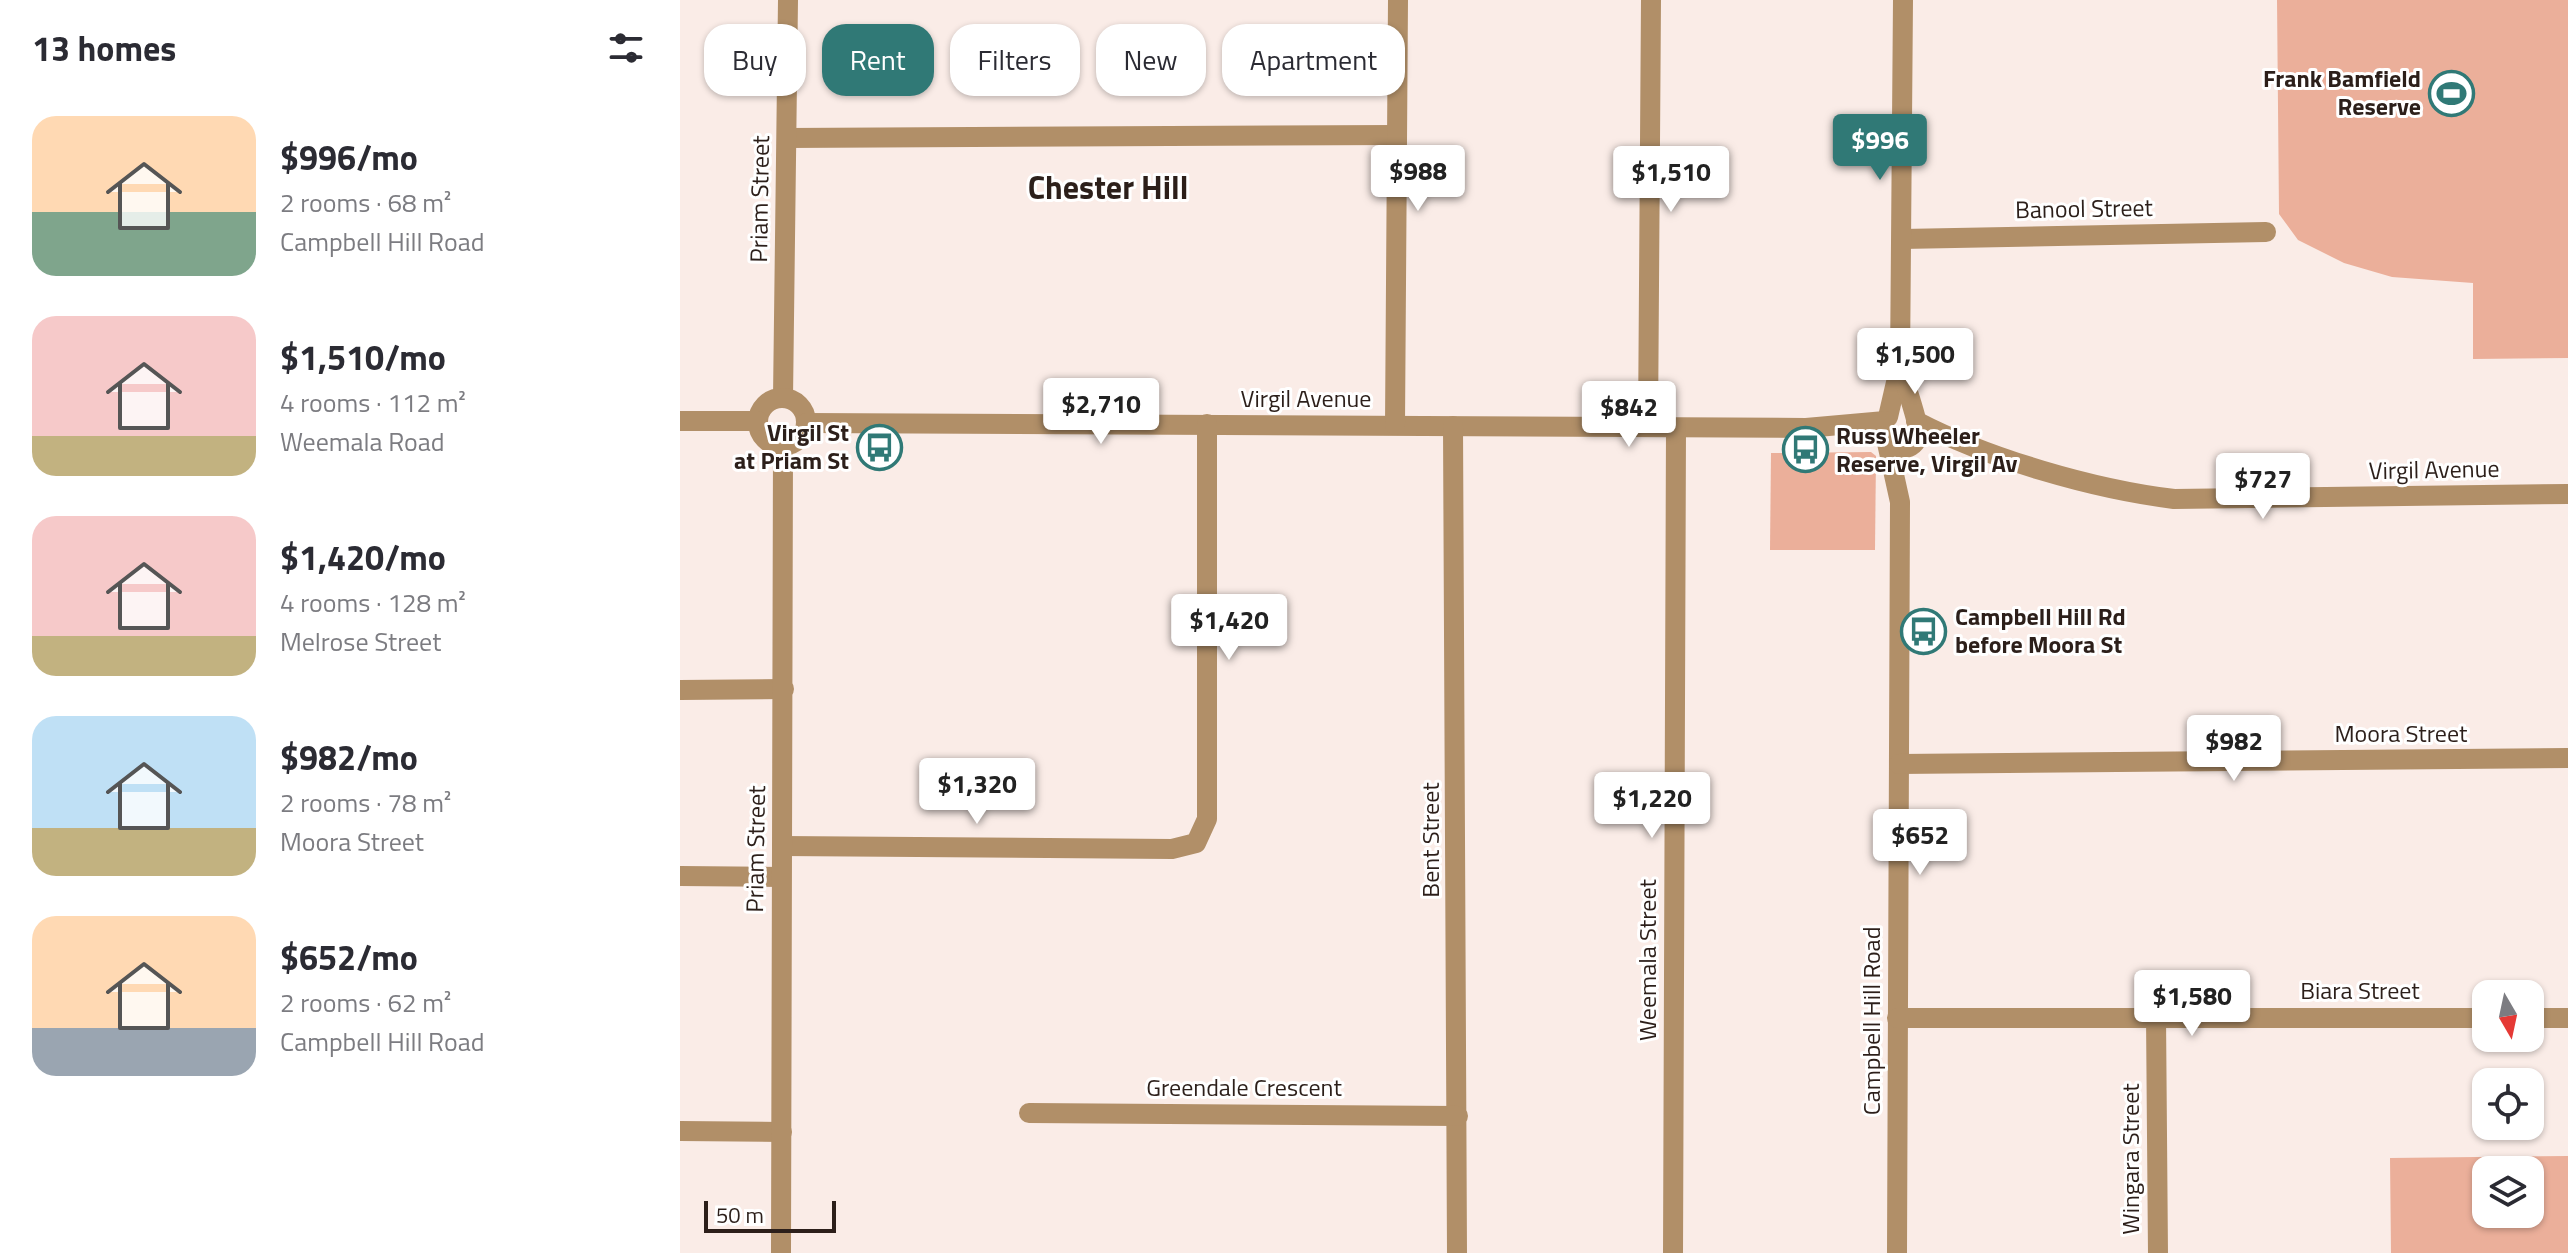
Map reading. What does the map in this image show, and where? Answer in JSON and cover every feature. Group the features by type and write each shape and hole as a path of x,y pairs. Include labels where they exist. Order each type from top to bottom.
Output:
{"street":[{"name":"Priam Street","path":"783,398 788,0"},
{"path":"1395,425 1398,0"},
{"path":"1648,427 1651,0"},
{"name":"Campbell Hill Road","path":"1897,1253 1900,502 1886,430 1900,365 1903,0"},
{"path":"787,138 1397,135"},
{"name":"Banool Street","path":"1902,239 2266,232"},
{"name":"Campbell Hill Road","path":"1900,365 1915,419"},
{"path":"783,398 801,407 806,423 797,440 783,446 768,441 758,421 769,402 783,398"},
{"path":"1899,412 1915,419 1919,433 1912,445 1898,448 1886,430 1899,412"},
{"name":"Virgil Avenue","path":"1915,419 1971,448 2126,491 2174,499 2568,494"},
{"path":"680,421 758,421"},
{"name":"Virgil Avenue","path":"806,423 1886,430"},
{"path":"782,846 1172,849 1196,843 1207,819 1207,424"},
{"name":"Bent Street","path":"1453,426 1457,1253"},
{"name":"Weemala Street","path":"1673,1253 1676,428"},
{"name":"Virgil Avenue","path":"1912,445 1971,448"},
{"name":"Campbell Hill Road","path":"1900,502 1912,445"},
{"name":"Priam Street","path":"781,1253 783,446"},
{"path":"680,690 784,689"},
{"name":"Moora Street","path":"1899,764 2568,758"},
{"path":"680,876 780,877"},
{"name":"Wingara Street","path":"2156,1016 2158,1253"},
{"name":"Biara Street","path":"1897,1018 2472,1018"},
{"path":"2544,1018 2568,1018"},
{"name":"Greendale Crescent","path":"1029,1113 1458,1116"},
{"path":"680,1131 782,1132"}],"shaded area":[{"name":"Frank Bamfield Reserve","path":"2277,0 2568,0 2568,358 2473,359 2473,283 2392,277 2344,263 2298,240 2279,214"},
{"path":"1871,452 1876,456 1875,550 1770,550 1771,453"},
{"path":"2544,1156 2568,1156 2568,1253 2391,1253 2390,1158 2472,1157 2472,1228 2544,1228"}],"place":[{"name":"Frank Bamfield Reserve","path":"2452,93"},
{"name":"Virgil St at Priam St","path":"880,447"},
{"name":"Russ Wheeler Reserve, Virgil Av","path":"1805,450"},
{"name":"Campbell Hill Rd before Moora St","path":"1924,631"}],"district":[{"name":"Chester Hill","path":"1108,188"}]}
